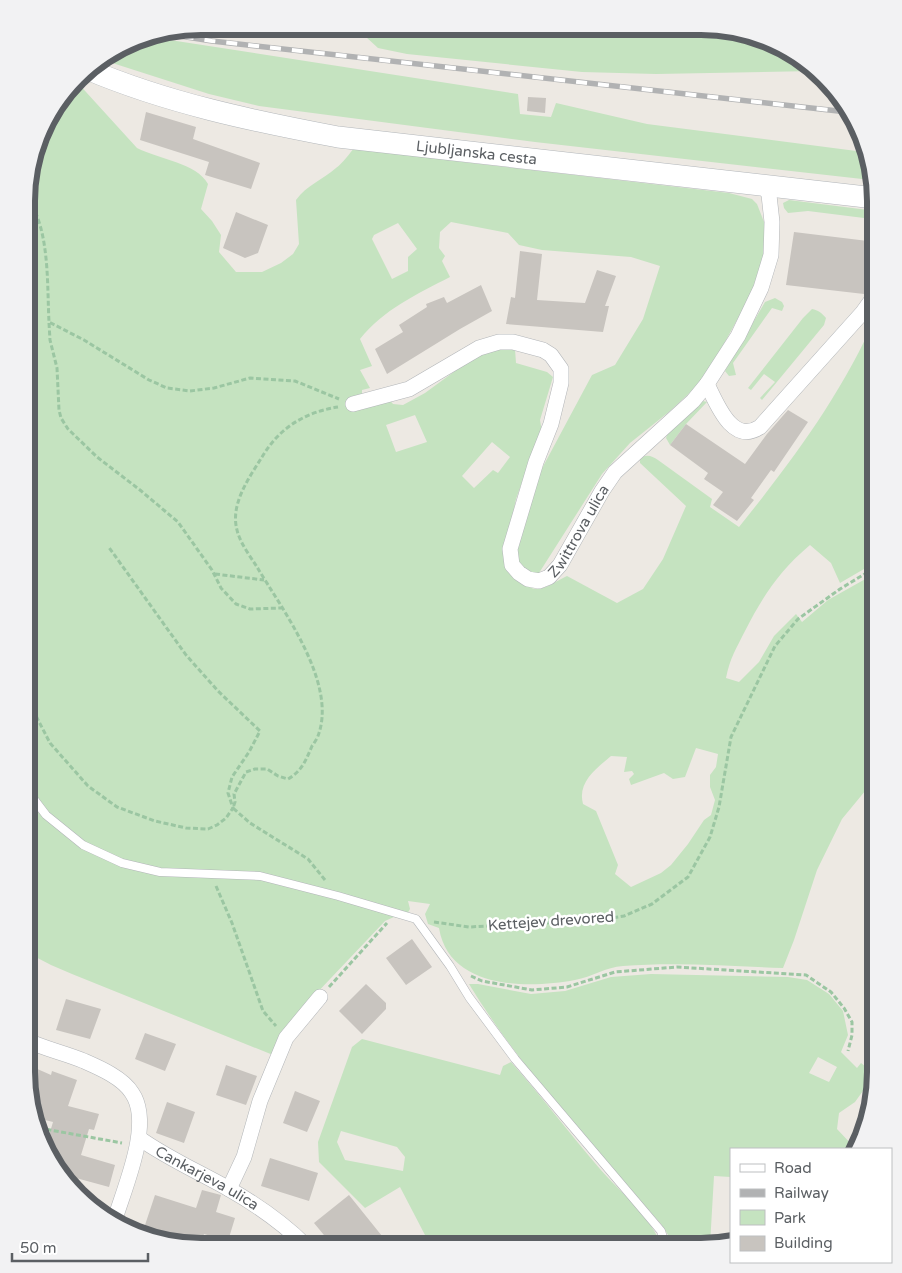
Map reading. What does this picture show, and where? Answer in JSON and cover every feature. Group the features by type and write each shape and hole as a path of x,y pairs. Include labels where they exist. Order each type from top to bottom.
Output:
{"main road":[{"name":"Ljubljanska cesta","path":"96,72 165,98 260,122 338,137 867,197"}],"street":[{"name":"Zwittrova ulica","path":"353,404 409,389 479,348 498,342 513,342 543,350 551,356 561,369 561,383 552,424 536,462 510,550 512,565 519,573 528,579 539,581 549,577 560,565 575,536 615,472 693,401 707,384 738,336 761,288 771,255 771,205 764,186"},
{"path":"707,384 721,411 736,429 755,431 867,306"},
{"path":"229,1189 244,1157 260,1101 286,1038 320,996"},
{"name":"Cankarjeva ulica","path":"35,1044 85,1061 115,1077 132,1092 139,1109 138,1141 116,1214"},
{"name":"Cankarjeva ulica","path":"138,1141 229,1189 275,1218 297,1238"}],"lane":[{"path":"35,801 46,815 83,845 122,863 160,872 260,876 416,919 515,1059 661,1231 663,1238"}],"path":[{"path":"35,212 46,263 50,340 57,368 61,418 68,428 97,457 178,522 214,574 221,588 236,604 250,609 282,608"},
{"path":"49,322 84,340 149,380 167,388 190,391 214,388 250,378 295,382 353,404"},
{"path":"35,714 50,743 88,786 117,807 155,821 186,828 208,829 226,818 233,808 235,802 234,794 246,772 255,769 267,769 278,776 288,779 302,768 319,732 322,708 318,683 311,660 237,531 235,515 244,487 265,451 283,430 302,417 331,408 353,404"},
{"path":"108,546 186,655 218,691 260,730 249,752 232,778 228,793 233,808 250,823 308,859 338,896"},
{"name":"Kettejev drevored","path":"416,919 469,926 600,920 624,916 652,904 688,877 710,837 719,807 731,737 775,646 798,620 840,589 867,572"},
{"path":"214,574 264,580"},
{"path":"212,874 232,923 263,1011 286,1038"},
{"path":"334,982 396,914"},
{"path":"450,966 482,981 532,990 567,987 615,972 677,967 806,975 831,992 852,1022 852,1035 848,1051"},
{"path":"46,1129 118,1143 138,1141"}],"green space":[{"path":"367,35 722,36 754,44 774,52 804,71 656,74 582,72 407,54 378,48 366,37"},
{"path":"165,39 518,94 520,114 551,117 556,103 647,124 859,151 866,179 535,142 259,106 209,94 110,62 138,48"},
{"path":"81,87 137,148 186,166 203,177 208,184 201,209 221,235 219,252 236,272 262,272 281,263 293,254 299,244 296,200 310,186 339,166 355,147 463,162 729,193 752,199 757,204 766,227 766,252 757,283 719,353 697,386 670,411 630,443 602,474 539,573 530,574 517,564 516,553 539,474 592,375 615,365 643,319 660,266 631,257 542,250 519,245 508,233 451,222 440,232 439,248 445,256 442,261 450,277 413,296 379,319 369,329 360,339 372,366 360,370 370,388 362,390 362,403 388,398 393,404 403,405 425,393 466,363 494,349 515,349 516,363 547,372 553,377 540,420 542,432 516,499 505,554 518,576 532,588 544,588 567,576 617,603 643,589 663,559 686,506 640,463 640,458 647,456 658,460 712,499 710,507 739,527 815,426 848,373 867,336 867,567 840,583 831,563 810,545 789,564 765,595 736,649 726,678 739,682 759,662 774,636 796,614 802,622 828,600 867,578 867,789 842,819 817,870 783,968 643,965 617,967 581,979 556,983 514,984 474,974 458,963 446,948 439,928 428,924 425,914 430,904 408,901 410,909 404,919 394,917 385,921 313,997 273,1055 51,965 35,957 35,201 36,180 44,148 57,118 76,92","holes":["398,223 417,249 408,257 408,271 392,279 372,239 374,235","415,415 427,442 396,452 386,425","492,442 510,457 498,473 493,470 474,488 462,476","696,748 718,754 716,767 710,775 710,787 715,800 711,815 704,820 671,865 661,873 631,887 615,874 618,865 596,811 583,804 582,796 586,782 594,771 611,756 627,757 624,772 632,771 634,774 629,779 631,785 664,773 673,779 685,777"]},
{"path":"789,200 867,210 867,218 808,211 788,213 783,203"},
{"path":"775,298 782,302 784,306 782,311 772,308 733,363 736,375 729,376 725,371 765,302"},
{"path":"812,309 820,312 826,318 824,325 762,400 760,398 775,382 764,374 751,390 748,388"},
{"path":"703,401 707,402 686,424 670,445 666,438 668,433"},
{"path":"651,974 788,977 807,980 829,994 843,1011 848,1035 841,1052 857,1068 861,1063 867,1068 866,1088 855,1102 839,1113 837,1129 850,1145 848,1148 730,1148 730,1177 714,1176 710,1238 670,1238 661,1224 535,1078 469,984 531,994 565,991 611,977","holes":["818,1057 837,1067 829,1082 809,1073"]},
{"path":"362,1039 500,1075 503,1066 511,1062 600,1169 644,1216 657,1238 426,1238 400,1187 365,1208 319,1162 318,1142 352,1047","holes":["341,1131 397,1147 405,1157 403,1171 345,1160 337,1142"]}],"building":[{"path":"528,97 546,98 545,113 527,111"},
{"path":"146,112 196,127 193,139 260,163 251,189 205,175 209,162 140,140"},
{"path":"236,212 268,225 258,253 245,258 223,248"},
{"path":"794,232 867,241 867,290 864,294 786,285"},
{"path":"520,251 542,254 537,300 585,303 597,270 616,276 605,306 609,306 603,332 506,324 511,297 515,298"},
{"path":"481,285 492,311 387,374 375,349 403,332 399,325 427,307 426,304 444,297 447,303"},
{"path":"788,410 808,422 774,472 771,470 751,498 754,500 737,521 713,505 723,492 704,479 708,473 670,445 686,424 745,464"},
{"path":"412,939 432,967 406,985 386,958"},
{"path":"366,984 386,1003 386,1009 362,1034 339,1011"},
{"path":"66,999 101,1009 90,1039 56,1030"},
{"path":"145,1033 176,1044 165,1071 135,1059"},
{"path":"226,1065 257,1076 246,1105 216,1095"},
{"path":"35,1068 51,1075 52,1071 77,1080 68,1106 99,1114 94,1130 89,1129 81,1155 115,1165 109,1187 73,1177 63,1164 49,1137 53,1122 42,1119 36,1093"},
{"path":"295,1091 320,1101 307,1132 283,1123"},
{"path":"167,1102 195,1112 184,1143 156,1133"},
{"path":"270,1158 318,1173 309,1201 261,1186"},
{"path":"202,1190 221,1195 216,1212 235,1218 229,1238 218,1238 204,1234 203,1238 180,1237 144,1227 155,1195 196,1208"},
{"path":"349,1195 382,1236 380,1238 326,1238 314,1223"}],"railway":[{"path":"180,36 840,111"}]}
